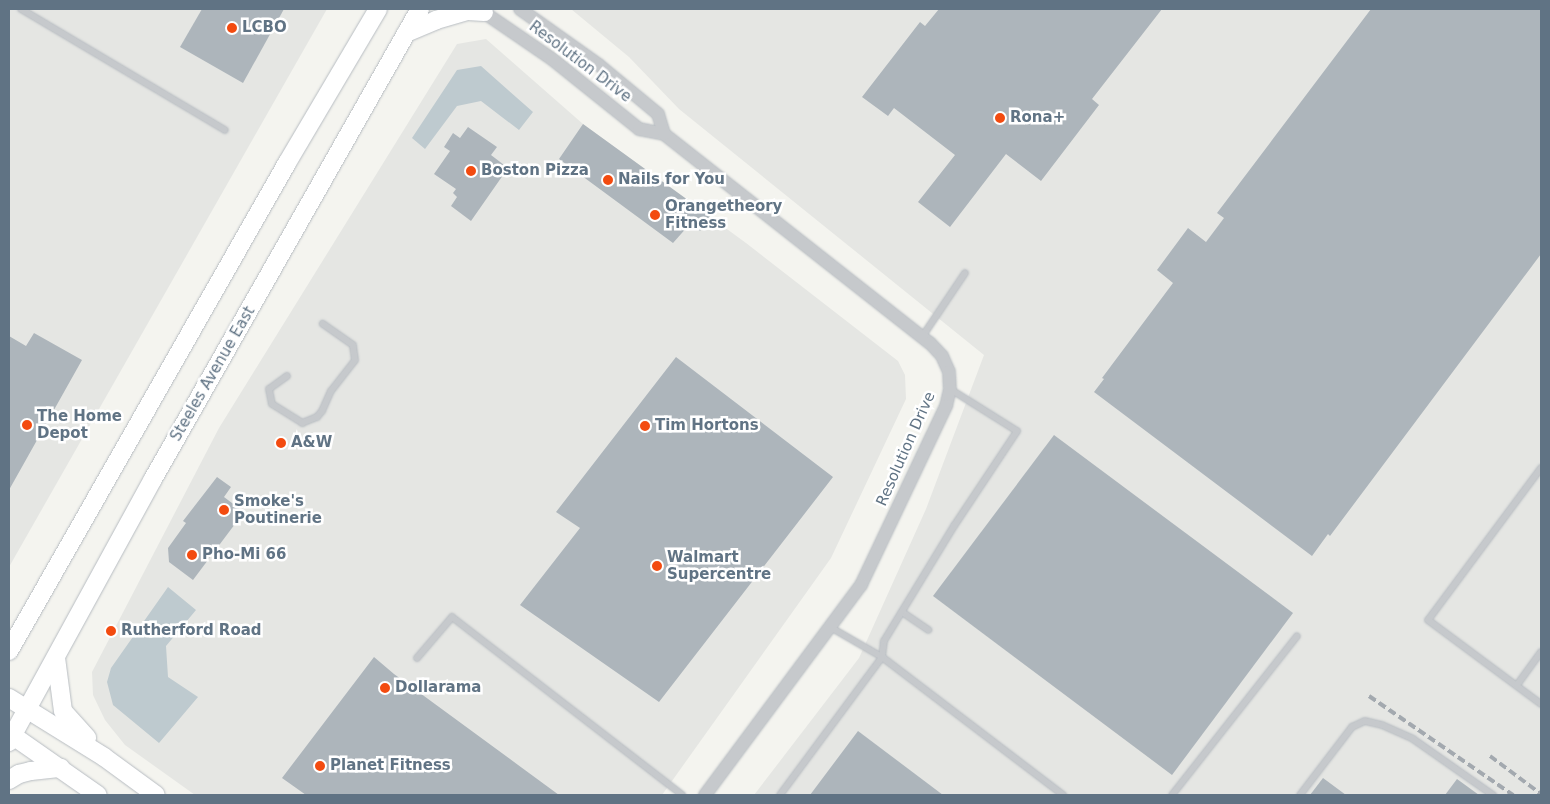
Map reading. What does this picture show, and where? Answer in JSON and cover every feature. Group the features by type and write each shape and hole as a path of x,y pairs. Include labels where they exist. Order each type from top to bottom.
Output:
{"main road":[{"name":"Steeles Avenue East","path":"10,737 56,658 153,479 420,9"},
{"path":"9,651 282,172 377,10"},
{"path":"406,33 436,20 468,11 482,10"},
{"path":"9,628 30,615"},
{"path":"56,658 62,711 104,757"},
{"path":"9,698 104,757 156,795"},
{"path":"10,737 61,768 98,795"},
{"path":"9,780 19,774 32,771 61,768"}],"street":[{"name":"Resolution Drive","path":"520,9 599,66 658,114 664,134"},
{"name":"Resolution Drive","path":"482,10 552,59 639,129 664,134 922,337 942,356 949,372 950,389 946,406 861,585 705,795"}],"lane":[{"path":"21,9 225,130"},
{"path":"922,337 965,273"},
{"path":"286,376 269,389 272,404 302,423 317,417 322,411 331,391 355,360 353,345 323,324"},
{"path":"780,795 882,657 884,641 954,526 1017,431 950,389"},
{"path":"1541,468 1428,620 1541,704"},
{"path":"902,612 929,630"},
{"path":"417,658 452,617 682,795"},
{"path":"830,627 882,657 1063,795"},
{"path":"1172,795 1297,636"},
{"path":"1517,685 1541,652"},
{"path":"1300,795 1352,727 1365,722 1382,725 1413,739 1493,795"}],"shaded area":[{"path":"9,9 327,9 9,567"},
{"path":"571,9 1541,9 1541,795 754,795 859,658 926,509 984,355 679,109 629,57"},
{"path":"486,39 583,124 746,243 898,361 905,375 906,399 831,558 662,795 195,795 125,745 105,720 93,695 92,672 219,428 457,44"},
{"path":"481,66 533,112 519,130 481,101 457,106 425,149 412,138 457,70"},
{"path":"168,587 196,610 166,646 168,677 198,697 159,743 113,705 107,682 111,668"}],"building":[{"name":"LCBO","path":"202,9 284,9 243,83 180,47"},
{"name":"Rona+","path":"939,9 1162,9 1092,99 1099,105 1041,181 1006,154 950,227 918,202 955,155 894,108 888,116 862,97 920,22 925,26"},
{"path":"1371,9 1541,9 1541,254 1330,536 1328,534 1312,556 1094,392 1104,379 1102,378 1173,283 1157,270 1188,228 1206,242 1224,218 1217,213"},
{"path":"583,124 710,216 700,231 689,225 673,243 559,159"},
{"name":"Boston Pizza","path":"468,127 497,147 491,155 508,168 471,221 451,206 457,197 453,193 456,189 434,174 450,151 444,147 453,133 460,138"},
{"name":"The Home Depot","path":"34,333 82,360 9,490 9,336 26,346"},
{"name":"Walmart Supercentre","path":"676,357 833,477 659,702 520,605 580,528 556,512"},
{"path":"1054,435 1293,613 1172,775 933,596"},
{"path":"217,477 231,487 224,497 244,512 193,580 169,562 168,548 186,523 183,521"},
{"path":"374,657 394,674 559,795 306,795 282,778"},
{"path":"858,731 943,795 810,795"},
{"path":"1323,778 1346,795 1310,795"},
{"path":"1457,779 1479,795 1445,795"}],"railway":[{"path":"1369,696 1513,795"},
{"path":"1490,756 1541,794"}],"place":[{"name":"LCBO","path":"232,28"},
{"name":"Rona+","path":"1000,118"},
{"name":"Boston Pizza","path":"471,171"},
{"name":"Nails for You","path":"608,180"},
{"name":"Orangetheory Fitness","path":"655,215"},
{"name":"The Home Depot","path":"27,425"},
{"name":"Tim Hortons","path":"645,426"},
{"name":"A&W","path":"281,443"},
{"name":"Smoke's Poutinerie","path":"224,510"},
{"name":"Pho-Mi 66","path":"192,555"},
{"name":"Walmart Supercentre","path":"657,566"},
{"name":"Rutherford Road","path":"111,631"},
{"name":"Dollarama","path":"385,688"},
{"name":"Planet Fitness","path":"320,766"}]}
